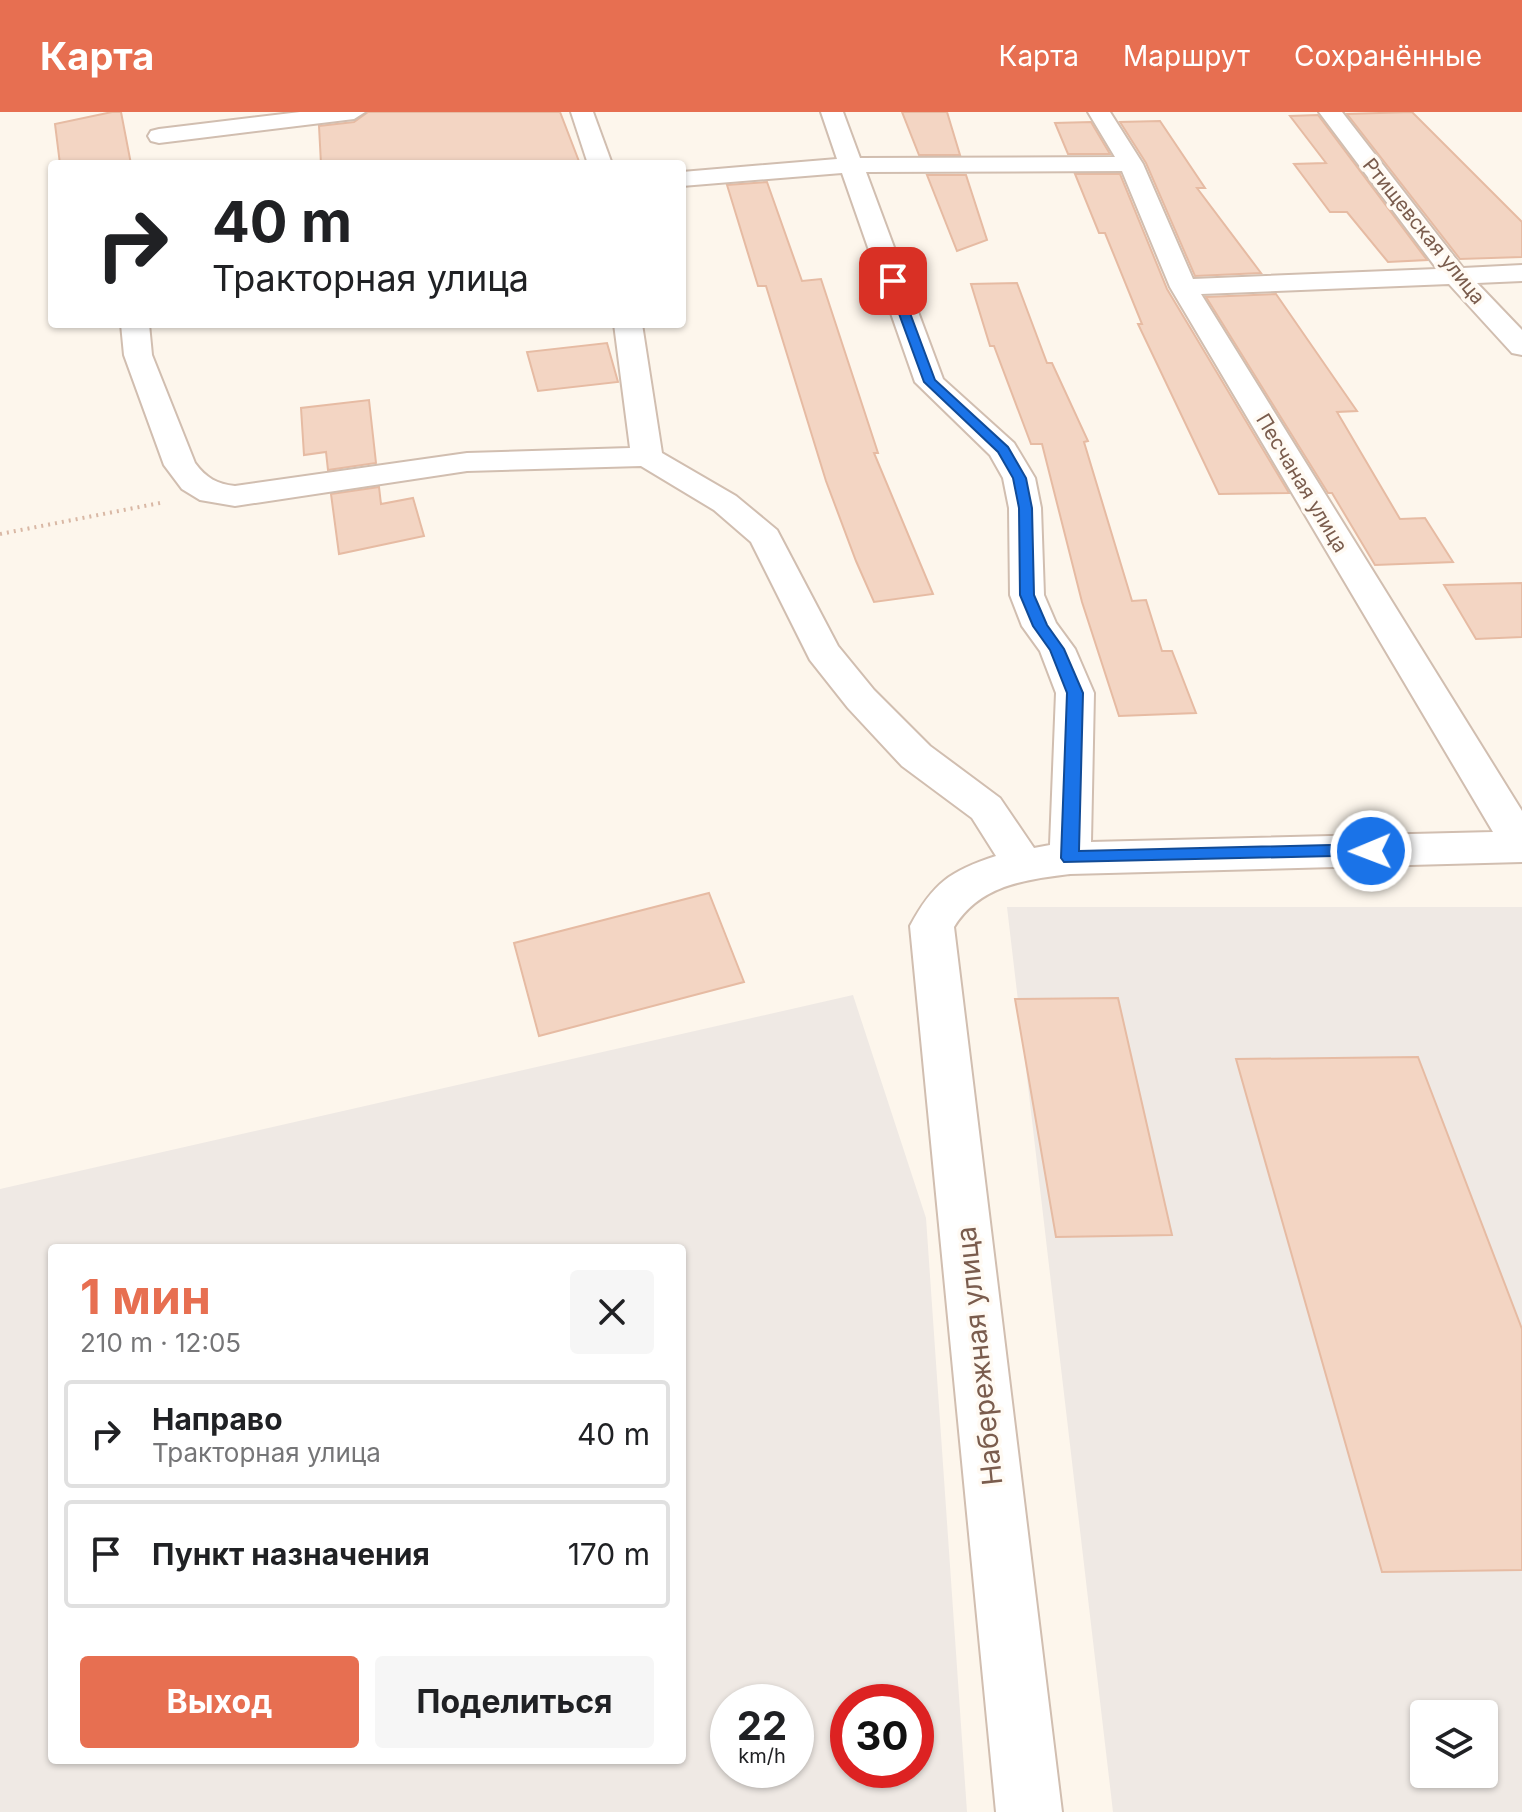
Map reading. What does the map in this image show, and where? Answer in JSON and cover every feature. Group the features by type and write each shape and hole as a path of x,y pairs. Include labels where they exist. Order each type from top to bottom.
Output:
{"street":[{"path":"146,112 169,160"},
{"path":"159,136 354,112"},
{"path":"582,112 599,160"},
{"path":"832,112 930,382 1003,450 1019,478 1025,508 1027,595 1040,626 1057,649 1075,693 1070,858"},
{"name":"Песчаная улица","path":"1099,112 1131,164 1183,287 1522,846"},
{"name":"Ртищевская улица","path":"1330,112 1455,275 1522,347"},
{"path":"686,179 851,165 1131,164"},
{"path":"1183,287 1522,273"},
{"path":"135,328 138,355 180,465 193,482 211,493 235,496 467,462 647,457 725,503 765,537 823,652 861,699 916,756 986,808 1023,865 1070,858 1522,846"},
{"path":"629,328 647,457"},
{"name":"Набережная улица","path":"1023,865 961,889 946,904 932,926 1029,1812"}],"path":[{"path":"0,534 211,493"}],"shaded area":[{"path":"1007,907 1522,907 1522,1812 1113,1812"},
{"path":"853,995 926,1218 967,1812 0,1812 0,1189"}],"building":[{"path":"121,112 130,160 60,160 55,124"},
{"path":"368,112 560,112 578,160 321,160 319,126 354,122"},
{"path":"902,112 947,112 960,155 919,155"},
{"path":"1412,112 1522,222 1522,257 1460,259 1347,114"},
{"path":"1318,115 1427,260 1388,262 1347,212 1330,212 1294,164 1326,163 1290,116"},
{"path":"1160,121 1205,188 1197,188 1261,273 1195,276 1146,163 1120,122"},
{"path":"1091,122 1110,154 1068,154 1055,123"},
{"path":"1075,174 1120,174 1167,289 1289,493 1219,494 1138,324 1142,324 1105,233 1099,233"},
{"path":"927,175 966,175 987,240 957,251"},
{"path":"767,182 802,281 821,279 878,453 874,453 933,594 874,602 856,561 826,481 766,286 758,286 727,185"},
{"path":"1017,283 1047,363 1052,363 1088,441 1084,442 1132,601 1146,600 1162,651 1172,651 1196,713 1119,716 1082,602 1042,444 1031,444 994,346 990,346 971,284"},
{"path":"1276,294 1357,411 1337,412 1400,519 1425,518 1453,562 1375,565 1206,297"},
{"path":"607,343 618,382 538,391 527,352"},
{"path":"369,400 376,463 328,470 326,452 304,455 301,408"},
{"path":"379,487 381,504 413,498 424,536 339,554 331,494"},
{"path":"1522,583 1522,637 1476,639 1444,585"},
{"path":"709,893 744,982 539,1036 514,943"},
{"path":"1118,998 1172,1235 1056,1237 1015,999"},
{"path":"1418,1057 1522,1329 1522,1570 1382,1572 1236,1059"}],"route":[{"path":"893,281 930,382 1003,450 1019,478 1025,508 1027,595 1040,626 1057,649 1075,693 1070,858 1371,851"}]}
